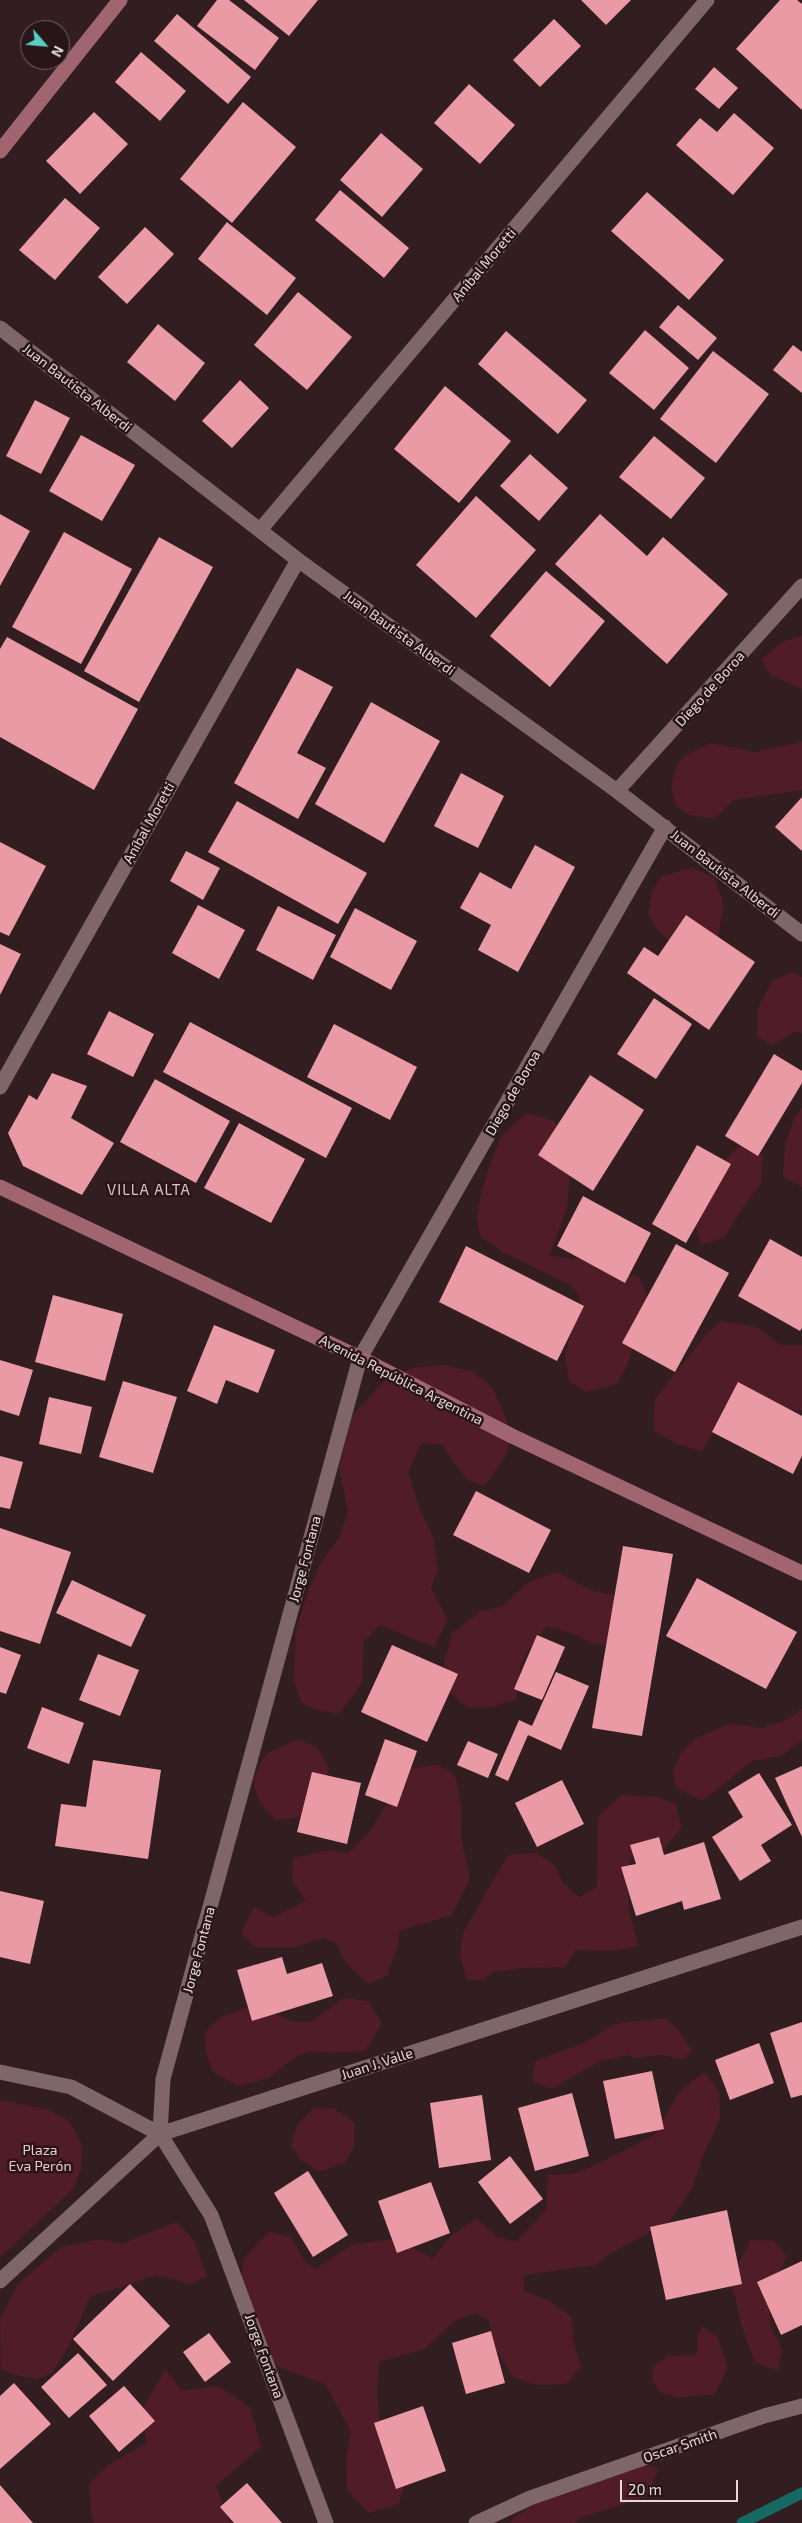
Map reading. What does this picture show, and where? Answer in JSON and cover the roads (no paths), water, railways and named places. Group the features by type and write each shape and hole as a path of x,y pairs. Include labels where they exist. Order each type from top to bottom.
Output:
{"main road":[{"path":"0,151 120,0"},
{"name":"Avenida República Argentina","path":"0,1188 360,1358 512,1436 802,1572"}],"street":[{"name":"Aníbal Moretti","path":"260,530 707,0"},
{"name":"Juan Bautista Alberdi","path":"0,328 298,560 617,791 802,934"},
{"name":"Aníbal Moretti","path":"0,1087 298,560"},
{"name":"Diego de Boroa","path":"617,791 802,586"},
{"name":"Diego de Boroa","path":"360,1358 665,827"},
{"name":"Jorge Fontana","path":"326,2523 211,2215 160,2134 163,2080 360,1358"},
{"name":"Juan J. Valle","path":"0,2281 160,2134 802,1927"},
{"path":"0,2072 71,2087 160,2134"},
{"name":"Oscar Smith","path":"476,2523 530,2498 764,2416 802,2406"}],"waterway":[{"path":"742,2523 802,2493"}],"district":[{"name":"VILLA ALTA","path":"149,1190"}],"park label":[{"name":"Plaza Eva Perón","path":"40,2158"}]}
